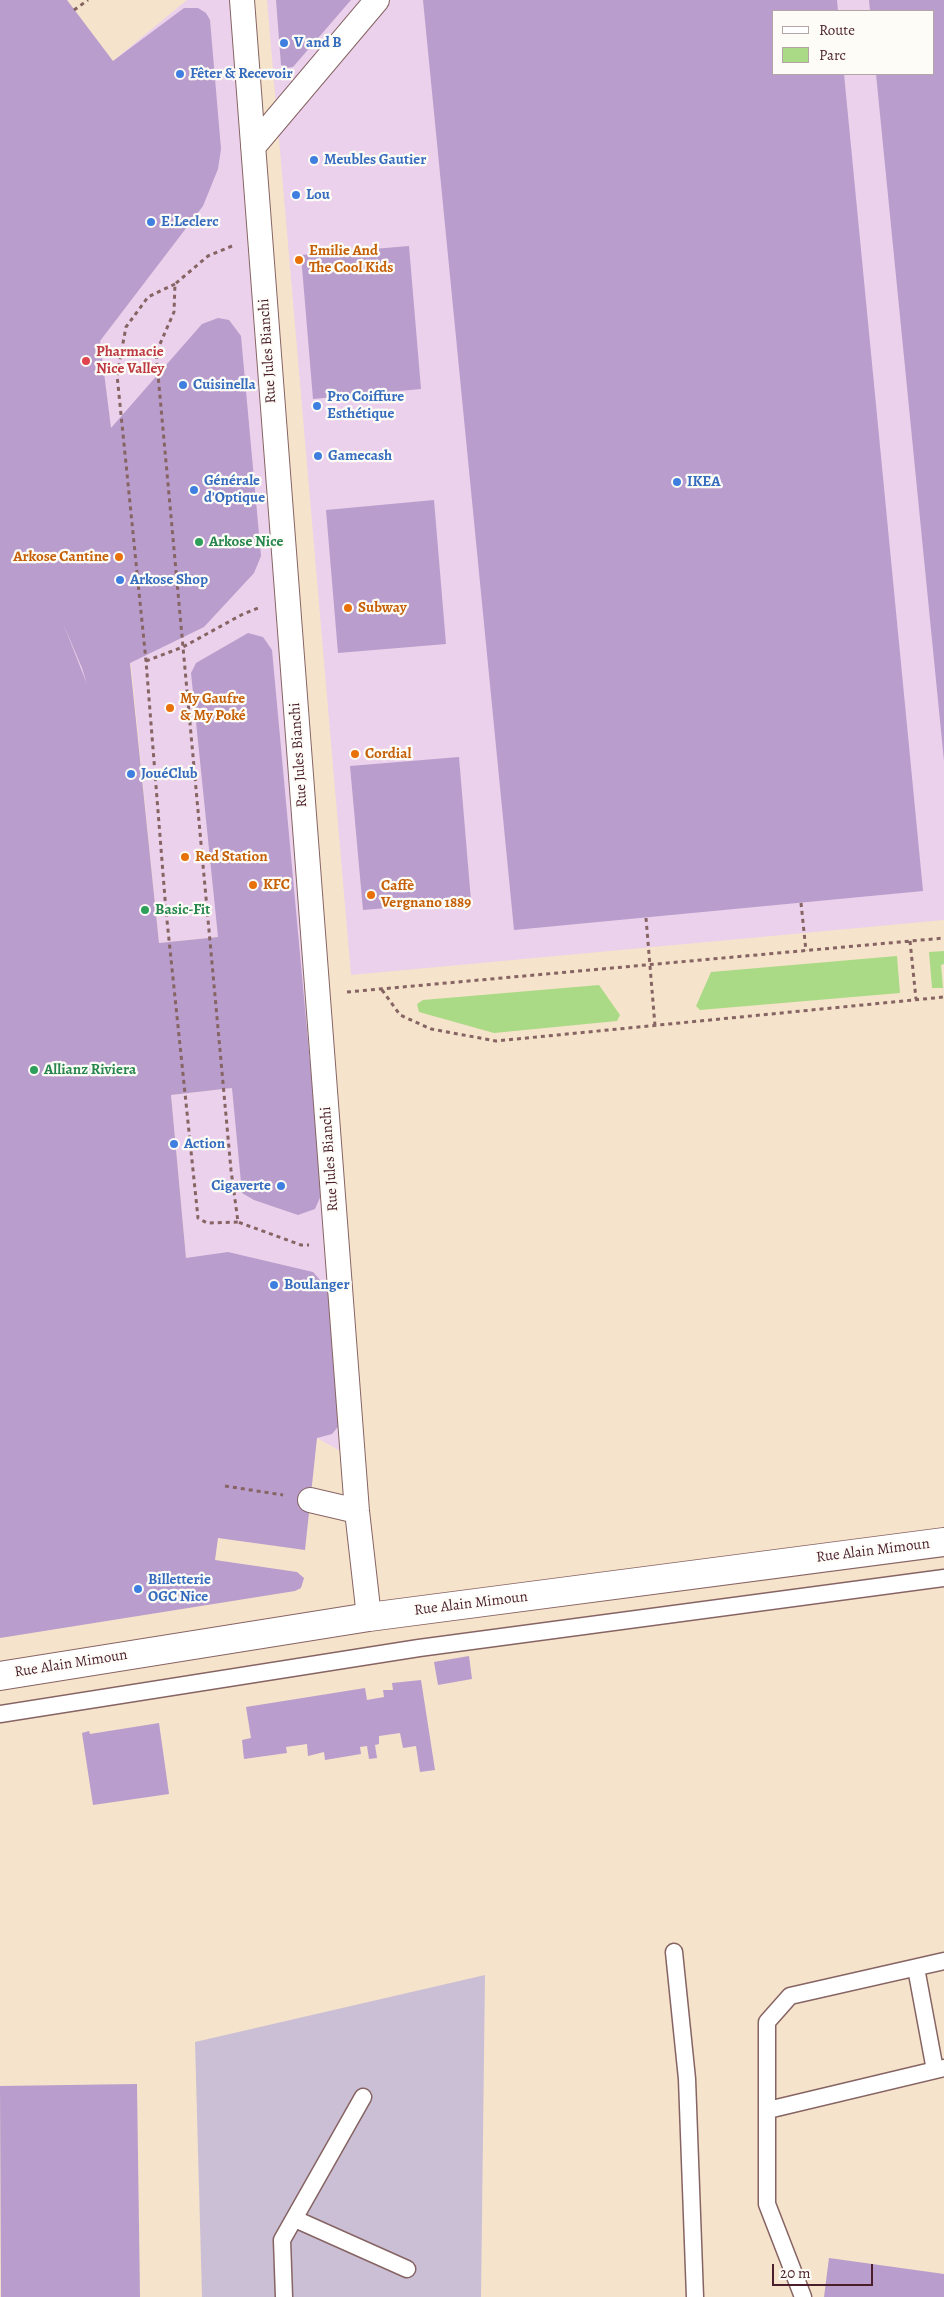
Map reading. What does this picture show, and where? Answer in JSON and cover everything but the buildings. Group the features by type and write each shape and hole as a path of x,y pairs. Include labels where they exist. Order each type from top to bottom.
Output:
{"street":[{"name":"Rue Jules Bianchi","path":"242,0 356,1511 368,1617"},
{"path":"253,147 378,0"},
{"path":"310,1500 356,1511"},
{"name":"Rue Alain Mimoun","path":"0,1676 368,1617 944,1542"}],"lane":[{"path":"0,1714 419,1648 944,1578"},
{"path":"674,1952 687,2079 695,2297"},
{"path":"803,2297 767,2204 768,2110 766,2022 790,1996 944,1961"},
{"path":"768,2110 940,2069 916,1968"},
{"path":"284,2297 282,2240 364,2097"},
{"path":"295,2218 408,2269"}],"path":[{"path":"74,10 88,0"},
{"path":"259,235 208,256 175,284 148,297 126,326 117,375 146,661 166,910 198,1218 207,1223 238,1222 301,1245 337,1246"},
{"path":"175,284 174,312 156,353 238,1222"},
{"path":"146,661 183,647 243,614 287,596"},
{"path":"801,903 806,951"},
{"path":"646,918 655,1026"},
{"path":"318,995 944,938"},
{"path":"910,941 916,999"},
{"path":"381,989 400,1015 431,1029 496,1041 944,996"},
{"path":"226,1486 310,1500"}],"shaded area":[{"path":"187,0 242,0 353,1458 317,1438 237,1420 186,1258 171,1095 232,1088 217,937 159,943 131,664 87,685 55,604 0,147 113,61"},
{"name":"IKEA","path":"267,0 944,0 944,920 351,975"},
{"path":"485,1975 481,2297 202,2297 195,2042"}],"green space":[{"path":"944,951 944,964 941,965 943,988 932,988 929,952"},
{"path":"897,956 900,993 700,1010 696,1006 711,972"},
{"path":"599,985 620,1015 617,1021 494,1033 419,1012 417,1004 423,1000"}],"place":[{"name":"V and B","path":"284,43"},
{"name":"Fêter & Recevoir","path":"180,74"},
{"name":"Meubles Gautier","path":"314,160"},
{"name":"Lou","path":"296,195"},
{"name":"E.Leclerc","path":"151,222"},
{"name":"Emilie And The Cool Kids","path":"299,260"},
{"name":"Pharmacie Nice Valley","path":"86,361"},
{"name":"Cuisinella","path":"183,385"},
{"name":"Pro Coiffure Esthétique","path":"317,406"},
{"name":"Gamecash","path":"318,456"},
{"name":"IKEA","path":"677,482"},
{"name":"Générale d'Optique","path":"194,490"},
{"name":"Arkose Nice","path":"199,542"},
{"name":"Arkose Cantine","path":"119,557"},
{"name":"Arkose Shop","path":"120,580"},
{"name":"Subway","path":"348,608"},
{"name":"My Gaufre & My Poké","path":"170,708"},
{"name":"Cordial","path":"355,754"},
{"name":"JouéClub","path":"131,774"},
{"name":"Red Station","path":"185,857"},
{"name":"KFC","path":"253,885"},
{"name":"Caffè Vergnano 1889","path":"371,895"},
{"name":"Basic-Fit","path":"145,910"},
{"name":"Allianz Riviera","path":"34,1070"},
{"name":"Action","path":"174,1144"},
{"name":"Cigaverte","path":"281,1186"},
{"name":"Boulanger","path":"274,1285"},
{"name":"Billetterie OGC Nice","path":"138,1589"}]}
